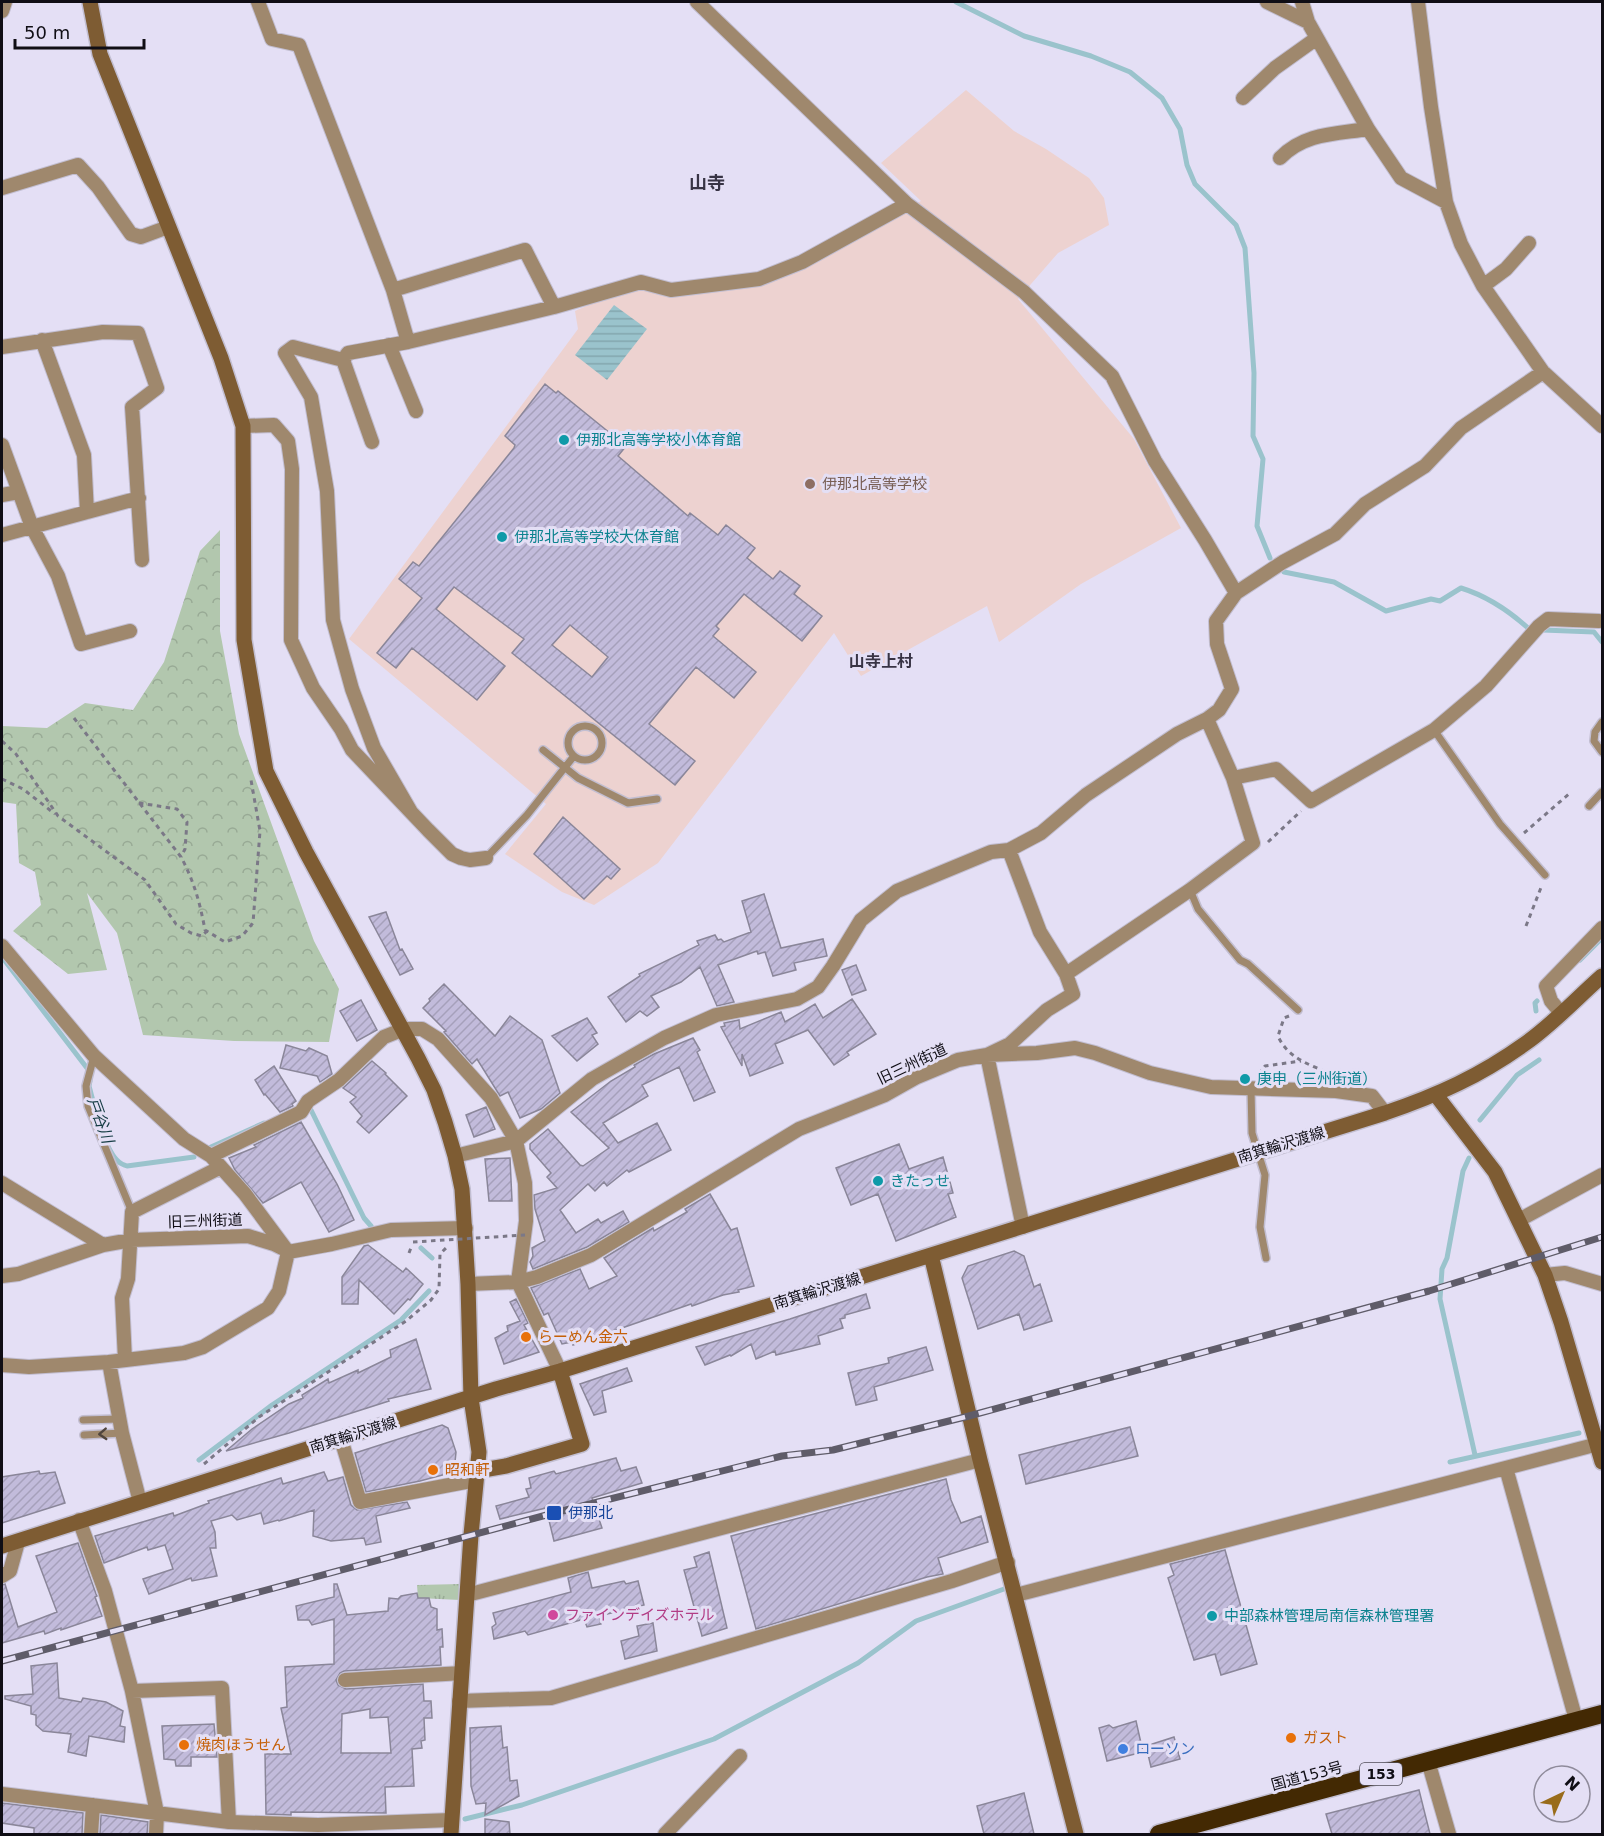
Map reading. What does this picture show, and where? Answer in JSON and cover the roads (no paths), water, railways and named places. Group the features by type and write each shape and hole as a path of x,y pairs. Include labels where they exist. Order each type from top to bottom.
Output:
{"highway":[{"name":"国道153号","path":"1159,1834 1602,1714"}],"street":[{"path":"2,11 5,2"},
{"path":"2,1794 229,1822 451,1827 479,1452 471,1398 466,1228 462,1189 455,1156 434,1090 404,1029 306,852 266,771 244,640 243,426 221,358 100,54 90,2"},
{"path":"258,2 272,39 299,45 393,290 408,342"},
{"path":"697,2 907,204 1024,292 1112,376 1155,461 1236,593"},
{"path":"1268,2 1308,22"},
{"path":"1302,2 1308,22 1368,129 1401,178 1446,202"},
{"path":"1418,2 1446,202 1461,244 1483,286 1543,372 1602,426"},
{"path":"1243,98 1275,68 1317,38"},
{"path":"1280,158 1290,148 1308,138 1368,129"},
{"path":"2,188 78,165 98,187 131,234 141,237 168,227"},
{"path":"343,360 348,353 408,342 554,307 641,282 671,290 759,279 802,262 907,204"},
{"path":"1483,286 1506,269 1529,243"},
{"path":"393,290 525,250 554,307"},
{"path":"2,347 103,332 138,333 157,388 132,407 142,560"},
{"path":"42,340 84,455 87,512"},
{"path":"389,345 416,411"},
{"path":"343,360 293,347 285,353 311,397 327,491 333,620 352,689 374,748 411,812"},
{"path":"343,360 372,442"},
{"path":"455,1156 516,1141 592,1078 664,1038 717,1015 797,999 818,987 861,920 897,891 991,852 1009,850 1041,833 1086,795 1177,734 1207,719 1219,710 1232,689 1217,644 1216,621 1236,593 1283,562 1335,534 1365,504 1425,466 1461,428 1543,372"},
{"path":"243,426 274,425 288,441 291,469 291,640 313,688 341,729 352,750 452,854 470,860 486,858"},
{"path":"2,445 32,528 58,576 81,644 130,631"},
{"path":"2,495 19,492"},
{"path":"2,535 139,498"},
{"path":"1233,778 1276,769 1311,801 1434,730 1486,686 1539,626 1548,620 1601,621"},
{"path":"1207,719 1233,778 1253,843"},
{"path":"1066,974 1190,890 1253,843 1268,842"},
{"path":"1009,850 1040,932 1066,974 1073,994 1047,1010 1010,1044 987,1055 1023,1227"},
{"path":"1561,1013 1551,1001 1546,986 1602,927"},
{"path":"2,946 92,1060 184,1139 211,1156 245,1194 288,1252 279,1291 268,1308 203,1347 184,1353 110,1362 29,1367 2,1365"},
{"name":"南箕輪沢渡線","path":"2,1546 341,1438 1386,1113 1436,1095 1487,1069 1528,1042 1602,976"},
{"path":"211,1156 304,1106 339,1080 384,1037 404,1029 422,1029 438,1039 491,1098 516,1141 525,1183 525,1235 518,1282 560,1371 582,1444 476,1476 360,1502 341,1438"},
{"name":"旧三州街道","path":"468,1284 518,1282 537,1277 591,1255 799,1129 885,1095 917,1077 958,1060 987,1055 1037,1053 1075,1048 1150,1073 1211,1087 1336,1091 1372,1096 1386,1113"},
{"path":"1436,1095 1496,1172 1545,1275 1602,1462"},
{"path":"125,1360 122,1298 128,1279 132,1212 221,1167"},
{"path":"1519,1220 1602,1175"},
{"path":"2,1183 103,1245"},
{"path":"288,1252 391,1230 466,1228"},
{"name":"旧三州街道","path":"2,1276 18,1274 103,1245 131,1240 248,1236 274,1244 288,1252"},
{"path":"931,1255 980,1460 1076,1834"},
{"path":"1545,1275 1565,1273 1602,1284"},
{"path":"110,1362 121,1426 140,1502"},
{"path":"1016,1595 1598,1444"},
{"path":"467,1595 980,1460"},
{"path":"1506,1468 1576,1720"},
{"path":"79,1520 105,1591 132,1691 157,1813 156,1834"},
{"path":"2,1576 10,1571 18,1542"},
{"path":"459,1701 551,1698 941,1585 1008,1562"},
{"path":"345,1680 462,1673"},
{"path":"132,1691 222,1688 229,1822"},
{"path":"665,1834 740,1756"},
{"path":"1428,1761 1449,1834"},
{"path":"91,1834 93,1805"}],"lane":[{"path":"1602,722 1595,732 1594,741 1602,752"},
{"path":"584,726 594,729 602,743 598,753 584,760 574,756 568,746 570,735 584,726"},
{"path":"1434,730 1514,842 1545,875"},
{"path":"543,750 564,768 603,792 628,803 657,799"},
{"path":"486,858 527,814 574,756"},
{"path":"1589,806 1602,792"},
{"path":"1190,890 1198,909 1240,960 1248,964 1298,1010"},
{"path":"92,1060 86,1086 88,1106 132,1212"},
{"path":"1251,1090 1251,1133 1265,1175 1260,1227 1266,1258"},
{"path":"83,1420 121,1426"},
{"path":"84,1435 121,1426"}],"waterway":[{"path":"956,2 1024,36 1091,56 1130,72 1162,98 1180,129 1187,165 1195,184 1236,225 1245,248 1254,373 1253,436 1263,459 1257,526 1270,558"},
{"path":"1284,572 1334,582 1386,611 1431,599 1440,601 1461,588 1497,604 1528,628"},
{"path":"1543,630 1594,632 1602,642"},
{"path":"1580,960 1602,938"},
{"name":"戸谷川","path":"2,957 90,1072"},
{"path":"1536,1011 1537,1001"},
{"path":"1480,1120 1517,1075 1539,1060"},
{"name":"戸谷川","path":"90,1081 89,1086 105,1138 114,1157 120,1163 127,1166 194,1157"},
{"name":"戸谷川","path":"306,1108 311,1110 364,1218 371,1226"},
{"name":"戸谷川","path":"211,1147 264,1123"},
{"path":"1469,1158 1463,1171 1447,1258 1442,1269 1440,1299 1475,1455"},
{"name":"戸谷川","path":"421,1248 432,1258"},
{"name":"戸谷川","path":"199,1460 272,1405 401,1320 429,1291"},
{"path":"1450,1462 1579,1433"},
{"path":"465,1819 522,1805 714,1739 858,1663 916,1621 1004,1589"}],"railway":[{"path":"2,1661 554,1513 782,1456 833,1450 969,1416 1429,1291 1602,1237"}],"place":[{"name":"伊那北高等学校小体育館","path":"564,440"},
{"name":"伊那北高等学校","path":"810,484"},
{"name":"伊那北高等学校大体育館","path":"502,537"},
{"name":"庚申（三州街道）","path":"1245,1079"},
{"name":"きたっせ","path":"878,1181"},
{"name":"らーめん金六","path":"526,1337"},
{"name":"昭和軒","path":"433,1470"},
{"name":"伊那北","path":"554,1513"},
{"name":"ファインデイズホテル","path":"553,1615"},
{"name":"中部森林管理局南信森林管理署","path":"1212,1616"},
{"name":"ガスト","path":"1291,1738"},
{"name":"焼肉ほうせん","path":"184,1745"},
{"name":"ローソン","path":"1123,1749"}],"district":[{"name":"山寺","path":"707,183"},
{"name":"山寺上村","path":"881,661"}]}
